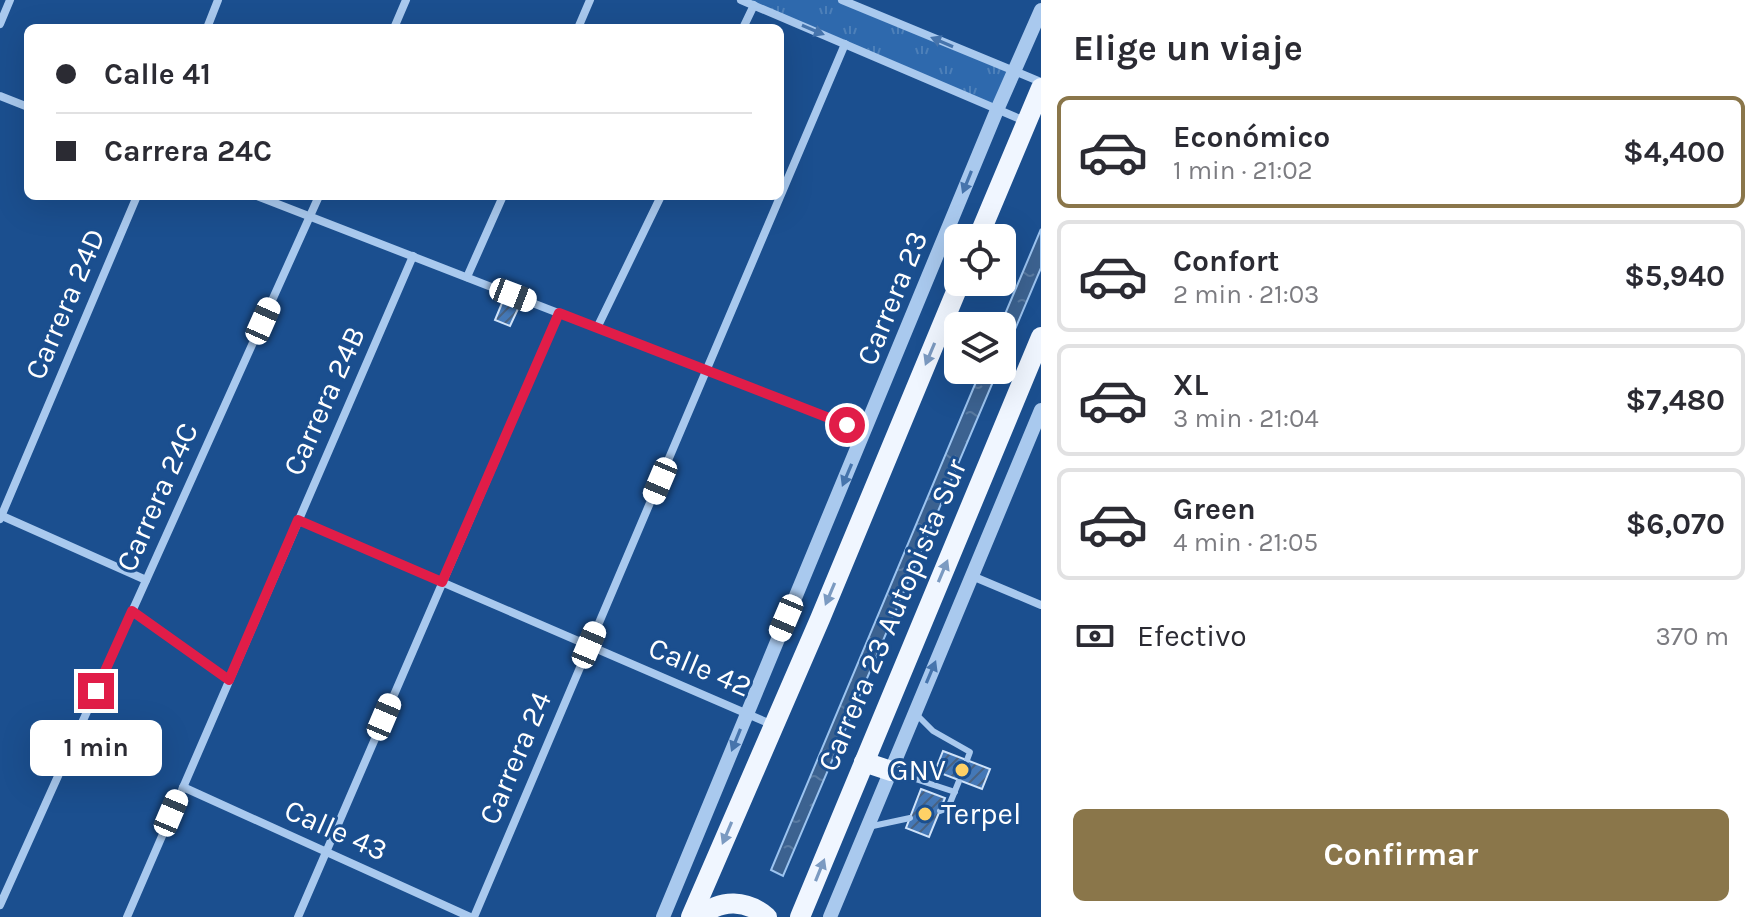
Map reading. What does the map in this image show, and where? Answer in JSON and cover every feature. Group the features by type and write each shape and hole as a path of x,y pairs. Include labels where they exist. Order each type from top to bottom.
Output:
{"main road":[{"path":"984,224 1041,85"},
{"path":"691,917 954,296"},
{"name":"Carrera 23 Autopista Sur","path":"800,917 1041,337"},
{"path":"864,762 891,771"},
{"path":"700,917 716,906 740,903 753,907 767,917"}],"street":[{"path":"0,24 10,0"},
{"path":"209,24 218,0"},
{"path":"396,24 406,0"},
{"path":"580,24 590,0"},
{"path":"741,0 1027,122"},
{"path":"842,0 1041,85"},
{"path":"745,24 754,5"},
{"name":"Carrera 23","path":"663,917 1041,10"},
{"name":"Carrera 24","path":"784,190 845,44"},
{"path":"0,96 24,105"},
{"name":"Carrera 24D","path":"0,517 135,200"},
{"path":"267,200 865,432"},
{"name":"Carrera 24C","path":"0,905 317,200"},
{"path":"467,277 501,200"},
{"path":"597,328 659,200"},
{"name":"Carrera 24","path":"472,917 780,200"},
{"name":"Carrera 24B","path":"127,917 413,256"},
{"path":"298,917 559,313"},
{"path":"830,917 1041,410"},
{"path":"0,517 146,580"},
{"name":"Calle 42","path":"298,520 774,725"},
{"path":"972,576 1041,605"},
{"path":"132,611 229,680"},
{"name":"Calle 43","path":"183,787 472,917"}],"lane":[{"path":"915,713 933,731 970,752 967,760"},
{"path":"891,771 955,792"},
{"path":"940,811 948,808 959,781"},
{"path":"868,827 910,818"}],"green space":[{"path":"741,0 842,0 1014,72 997,110"}],"water":[{"path":"1041,229 1041,268 1016,327 1016,312 1006,312 1013,296 1016,296 1016,288"},
{"path":"975,384 992,384 783,876 771,870"}],"building":[{"path":"507,291 523,298 510,326 495,320"},
{"name":"GNV","path":"943,751 990,769 982,789 935,771"},
{"name":"Terpel","path":"921,789 945,798 929,837 906,828"}],"place":[{"name":"GNV","path":"962,770"},
{"name":"Terpel","path":"925,814"}],"route":[{"path":"96,691 132,611 229,680 298,520 442,582 559,313 847,425"}]}
